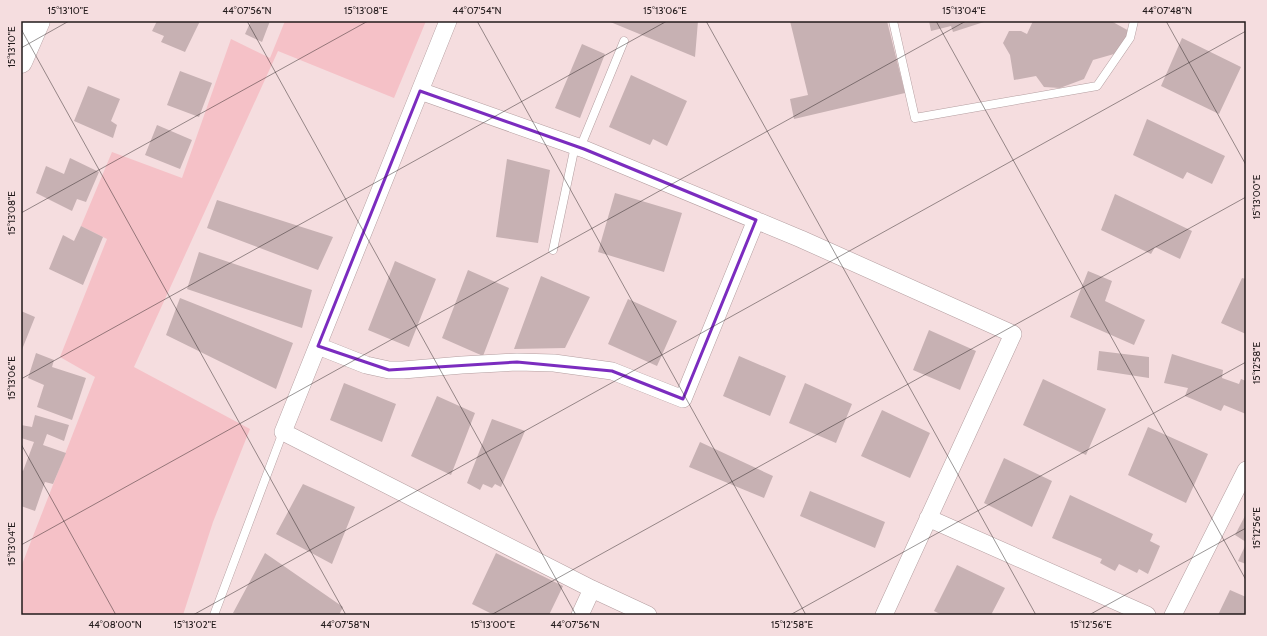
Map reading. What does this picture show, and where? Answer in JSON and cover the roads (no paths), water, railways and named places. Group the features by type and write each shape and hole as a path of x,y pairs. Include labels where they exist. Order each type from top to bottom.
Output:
{"street":[{"path":"448,21 283,432 592,589 648,615"},
{"path":"21,62 33,23"},
{"path":"420,91 578,147 801,238 1013,334 884,615"},
{"path":"318,346 366,365 389,370 517,362 554,363 612,371 683,400 756,220"},
{"path":"1173,615 1242,490 1246,470"},
{"path":"928,518 1147,615"},
{"path":"580,615 592,589"}],"lane":[{"path":"893,21 915,118 1097,86 1130,38 1134,21"},
{"path":"553,250 578,147 624,41"},
{"path":"214,615 283,432"}]}
